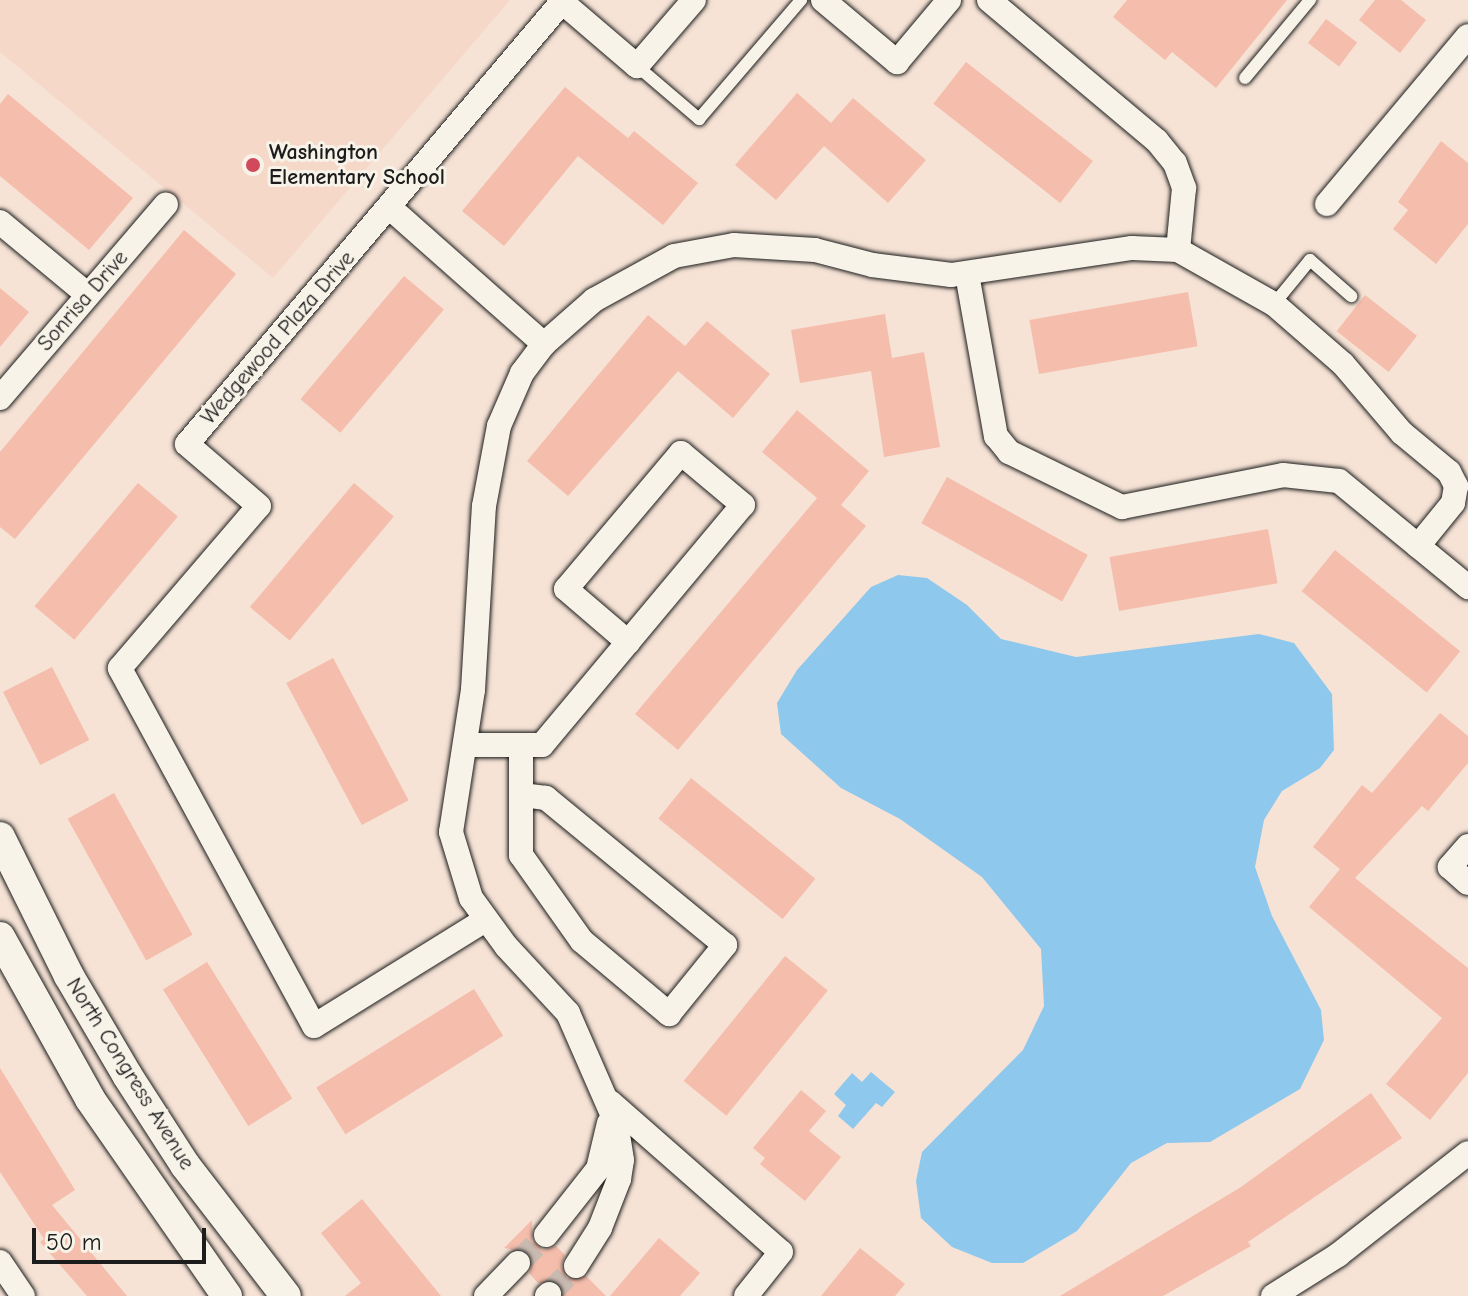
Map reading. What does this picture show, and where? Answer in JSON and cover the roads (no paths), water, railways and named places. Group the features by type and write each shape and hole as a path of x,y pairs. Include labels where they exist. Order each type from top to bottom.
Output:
{"street":[{"path":"637,66 694,0"},
{"path":"823,0 897,62 949,0"},
{"path":"989,0 1157,141 1175,163 1184,188 1178,250"},
{"name":"Wedgewood Plaza Drive","path":"485,920 314,1026 120,668 259,506 187,444 562,2 637,66"},
{"path":"1327,204 1468,36"},
{"name":"Sonrisa Drive","path":"0,398 166,204"},
{"path":"389,207 544,344"},
{"path":"0,222 88,295"},
{"path":"576,1266 600,1228 619,1179 621,1144 608,1101 568,1013 485,920 461,878 451,832 465,745 477,562 491,461 508,399 544,344 621,282 674,256 708,248 785,246 897,269 967,274 1132,248 1178,250 1274,304 1343,364 1402,433 1449,472 1456,486 1453,503 1418,546"},
{"path":"967,274 996,436 1009,452 1122,507 1283,475 1339,481 1468,587"},
{"path":"465,745 521,749 542,745 743,505 681,453 566,589 628,642"},
{"path":"521,749 521,795 521,855 582,941 669,1014 725,945 546,798 521,795"},
{"name":"North Congress Avenue","path":"0,837 69,976 127,1075 185,1165 286,1296"},
{"path":"1468,846 1450,867 1468,883"},
{"name":"North Congress Avenue","path":"0,937 90,1099 227,1296"},
{"path":"546,1235 598,1169 609,1129 608,1101"},
{"path":"608,1101 781,1252 746,1296"},
{"path":"1273,1296 1338,1255 1468,1153"},
{"path":"0,1262 23,1296"},
{"path":"486,1296 518,1263"}],"lane":[{"path":"637,66 699,119 801,0"},
{"path":"1245,78 1310,0"},
{"path":"1274,304 1310,260 1351,296"}],"water":[{"path":"898,575 927,578 967,605 1001,639 1076,657 1259,634 1294,643 1332,694 1334,750 1320,768 1282,791 1264,820 1255,867 1272,916 1321,1010 1324,1040 1300,1089 1210,1142 1167,1143 1131,1163 1077,1231 1023,1263 992,1263 952,1247 921,1218 916,1181 922,1152 1023,1050 1044,1006 1041,949 982,877 900,819 841,788 781,734 777,703 797,670 871,587"},
{"path":"871,1072 895,1092 882,1107 876,1103 853,1129 838,1116 846,1105 834,1094 852,1073 862,1082"}],"tunnel":[{"path":"518,1263 546,1235"},
{"path":"549,1294 576,1266"}],"place":[{"name":"Washington Elementary School","path":"253,165"}]}
